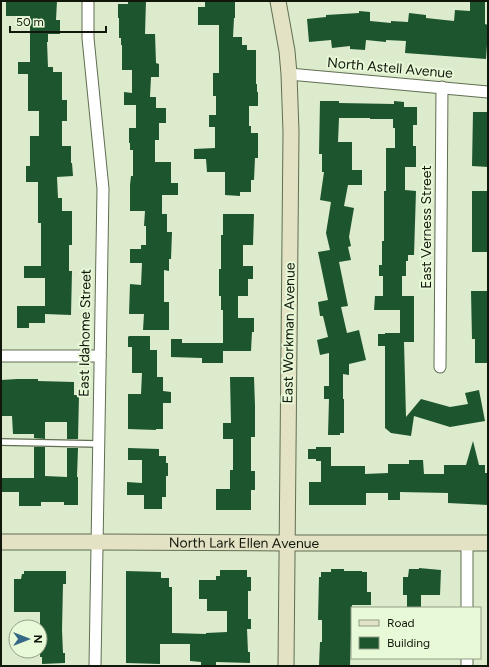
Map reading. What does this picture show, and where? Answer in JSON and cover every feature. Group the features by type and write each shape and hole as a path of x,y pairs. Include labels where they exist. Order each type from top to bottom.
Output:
{"street":[{"name":"East Idahome Street","path":"88,1 88,38 103,189 96,666"},
{"name":"East Workman Avenue","path":"278,1 287,51 291,140 286,666"},
{"name":"North Astell Avenue","path":"289,74 488,92"},
{"name":"East Verness Street","path":"440,367 442,87"},
{"path":"1,356 100,356"},
{"name":"North Lark Ellen Avenue","path":"1,542 488,543"},
{"path":"467,543 467,607"}],"lane":[{"path":"1,442 100,444"}],"building":[{"path":"6,1 57,1 56,20 60,20 60,34 48,34 48,67 53,67 53,72 62,72 62,100 67,100 67,121 62,121 62,146 71,146 73,176 57,177 58,198 62,198 62,211 72,211 72,245 69,245 69,271 72,271 71,315 45,314 45,278 24,278 24,266 41,266 41,223 38,223 38,182 26,182 26,166 30,166 30,136 39,136 39,111 28,111 28,74 18,74 18,62 30,62 30,16 6,16"},
{"path":"128,1 146,1 145,34 155,34 156,63 159,64 159,77 151,77 150,97 156,97 156,108 166,108 166,123 159,123 159,140 155,140 155,162 171,162 171,183 178,183 178,195 162,195 162,214 167,214 167,232 172,232 169,271 164,270 164,302 169,302 169,330 143,330 144,314 129,314 130,284 141,285 142,263 130,263 130,249 141,249 141,245 146,245 146,226 144,226 145,211 130,211 130,185 131,176 133,176 133,150 130,150 129,128 136,128 136,105 124,105 124,92 132,93 132,70 122,70 122,45 121,38 119,38 118,18 118,4 128,4"},
{"path":"205,1 235,1 233,37 242,37 242,45 247,45 247,50 256,50 256,84 258,92 258,106 249,106 249,126 251,126 251,133 258,133 258,158 255,158 254,180 251,180 251,192 240,192 240,196 225,195 225,172 207,172 206,159 194,159 194,149 215,148 215,127 209,127 209,115 216,115 216,96 213,96 213,73 219,73 219,25 198,25 198,7 205,7"},
{"path":"470,1 485,1 485,24 488,25 486,59 405,53 406,41 386,40 386,42 366,40 365,50 350,49 350,46 332,48 331,40 309,42 307,19 326,17 326,15 359,13 359,11 370,12 370,21 391,23 391,21 408,22 409,13 426,15 426,18 454,21 455,10 470,11"},
{"path":"320,101 339,101 339,103 394,104 394,101 404,102 404,107 417,107 417,125 413,125 413,146 416,146 416,167 405,167 405,190 416,191 414,255 408,255 408,261 406,261 406,276 402,276 402,296 414,296 414,342 404,342 406,417 421,399 450,407 468,404 465,393 479,390 485,421 450,427 414,416 411,436 391,433 385,428 385,346 378,346 378,334 400,333 400,310 374,310 375,296 383,296 383,276 379,276 379,265 382,265 382,241 384,241 386,148 395,148 395,128 393,128 393,119 339,118 338,142 352,142 352,170 362,170 362,185 348,185 344,206 354,208 349,237 351,246 348,247 351,260 339,262 348,306 341,307 347,333 359,330 366,360 349,364 349,375 343,374 344,433 340,433 340,435 328,435 329,399 324,399 324,386 329,386 329,353 320,355 317,340 328,337 323,316 320,316 318,302 328,300 318,252 330,250 326,233 331,202 320,200 324,172 322,172 322,154 319,154"},
{"path":"473,112 488,112 488,167 472,166"},
{"path":"472,191 488,191 488,252 472,252"},
{"path":"223,214 254,214 253,245 243,245 243,266 253,266 253,279 248,279 248,296 238,296 238,318 254,318 254,332 252,332 251,351 223,351 223,363 202,363 202,358 171,357 171,339 182,339 182,343 223,343 223,310 221,310 221,296 219,296 219,269 221,269 221,235 223,235"},
{"path":"471,291 488,291 488,363 475,363 475,339 472,339"},
{"path":"17,306 45,306 45,323 29,323 29,328 17,328"},
{"path":"129,336 150,336 150,350 157,350 157,377 163,377 163,391 171,392 171,403 163,403 163,429 128,429 128,394 141,394 142,373 132,373 132,347 128,347"},
{"path":"230,377 254,377 255,437 251,437 251,471 255,471 255,490 251,490 251,510 216,510 216,489 230,489 230,470 233,470 233,439 223,439 223,423 231,423"},
{"path":"17,379 74,382 74,395 79,395 78,439 67,439 67,422 45,422 45,439 34,438 34,434 13,434 12,416 1,416 1,380"},
{"path":"473,441 479,465 485,465 485,473 488,473 488,505 448,503 448,493 400,492 400,500 388,500 388,493 366,493 366,505 309,505 309,482 321,482 321,461 316,461 316,459 308,459 308,449 316,449 316,447 331,447 331,466 365,466 365,474 388,473 388,464 409,464 409,460 423,460 424,474 444,474 444,465 466,465"},
{"path":"34,447 45,447 45,476 67,477 67,448 78,448 78,505 64,505 64,502 41,502 41,506 19,506 19,492 1,492 1,478 34,478"},
{"path":"128,448 159,449 159,456 166,456 166,463 168,463 168,476 166,476 166,497 162,497 162,509 144,509 144,495 127,495 127,482 142,483 142,460 128,460"},
{"path":"331,569 344,569 344,571 367,572 367,592 371,592 371,605 352,605 351,607 350,666 319,666 320,642 322,642 322,620 318,620 319,577 321,577 321,572 331,572"},
{"path":"409,569 441,570 440,595 421,595 421,607 407,607 407,595 403,595 403,577 408,577"},
{"path":"220,570 247,570 247,577 251,577 251,591 248,591 248,619 251,619 251,629 247,629 250,663 216,662 216,666 201,666 201,662 190,661 190,644 160,644 160,664 126,663 126,571 161,572 161,578 169,578 169,587 172,587 172,633 206,634 227,632 227,611 207,611 207,599 199,599 199,580 216,580 216,576 220,576"},
{"path":"24,571 66,571 66,584 63,584 62,630 65,663 42,664 42,659 48,659 48,619 40,619 40,612 14,612 14,579 21,579 22,574 24,574"}]}
